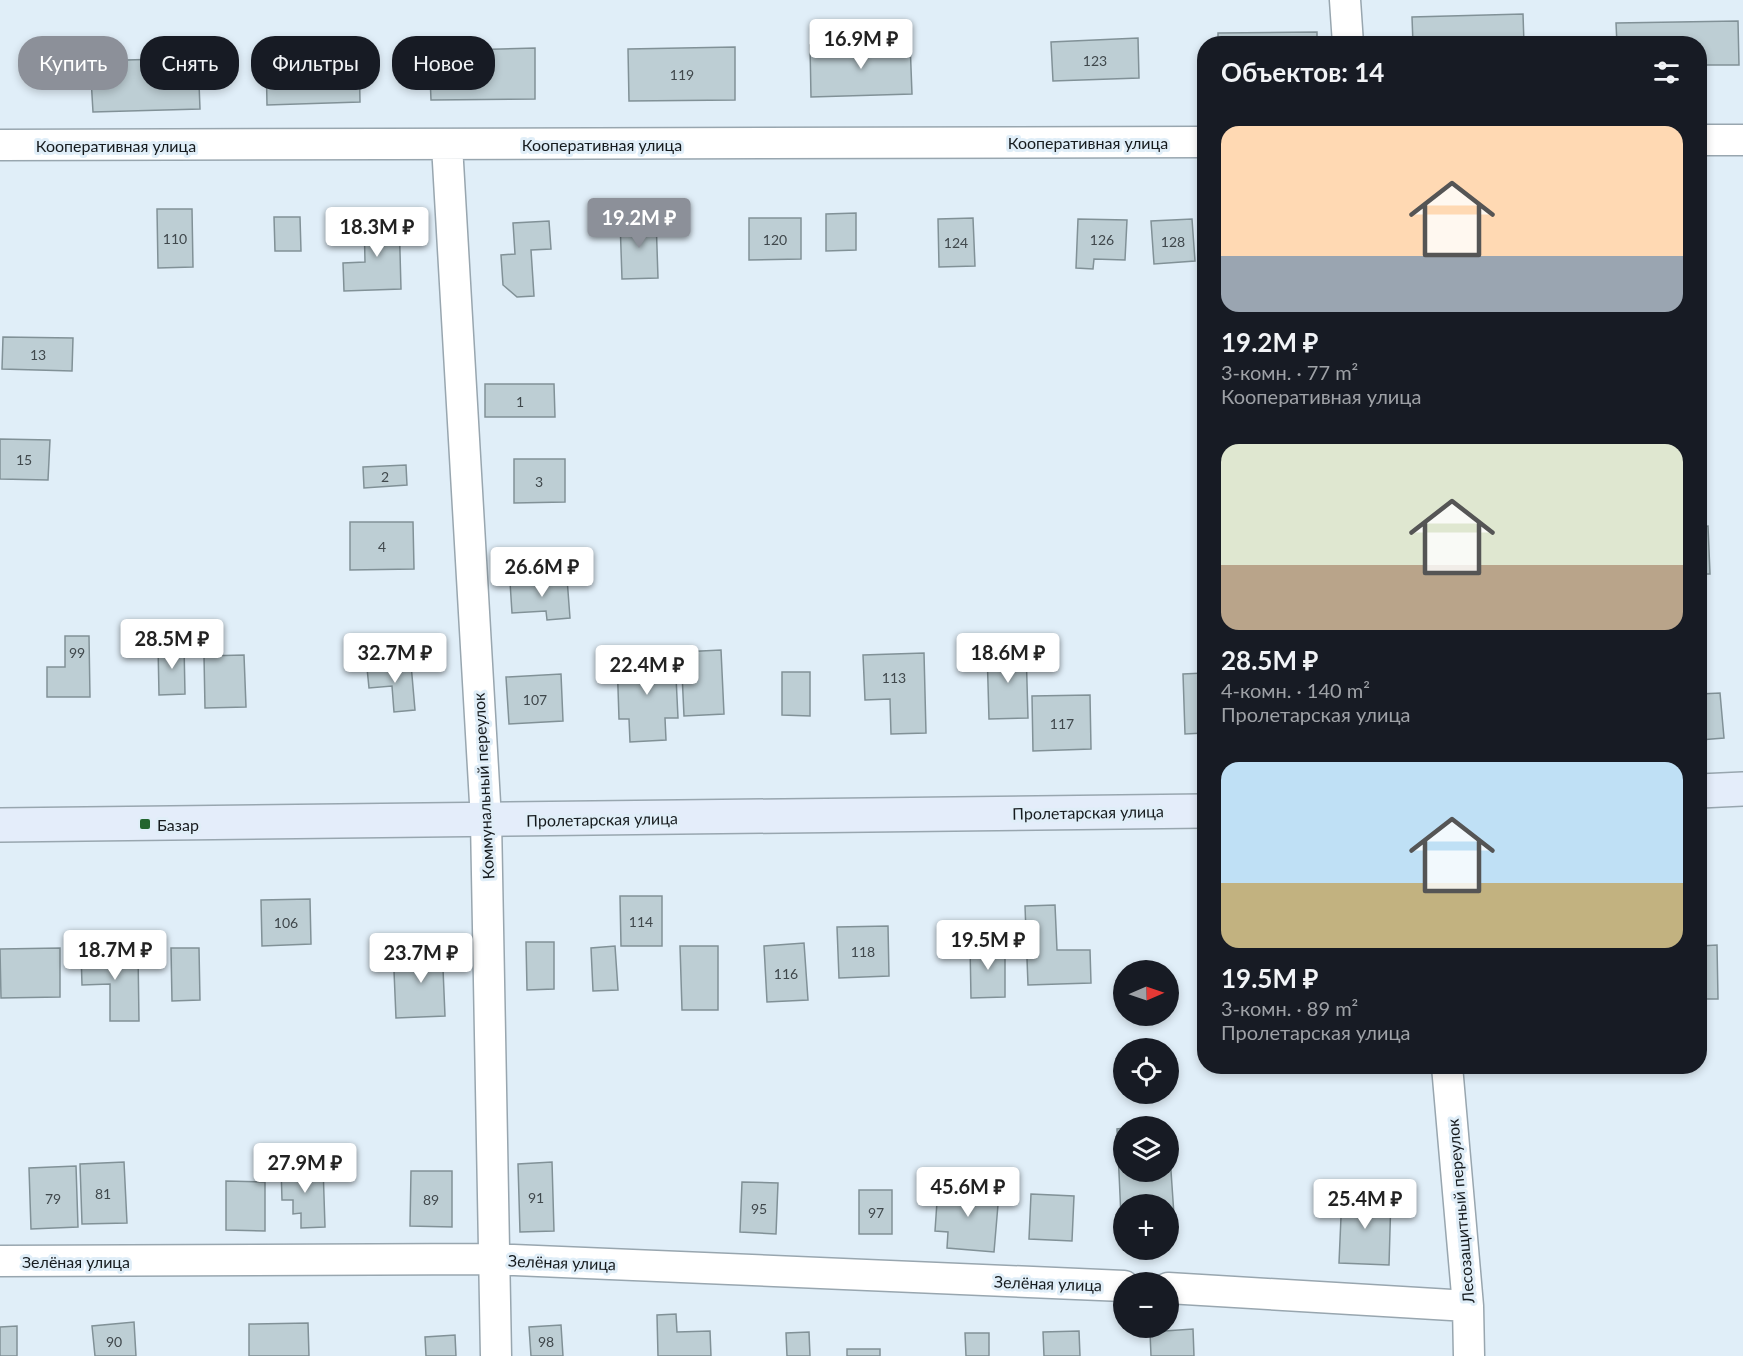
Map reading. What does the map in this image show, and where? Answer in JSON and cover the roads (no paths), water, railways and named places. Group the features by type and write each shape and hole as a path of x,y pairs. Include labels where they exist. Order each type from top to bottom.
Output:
{"street":[{"path":"1345,0 1347,36"},
{"path":"1707,140 1743,140"},
{"name":"Кооперативная улица","path":"0,145 1197,142"},
{"name":"Коммунальный переулок","path":"447,145 486,820 496,1356"},
{"path":"1707,791 1743,789"},
{"name":"Пролетарская улица","path":"0,825 1197,811"},
{"name":"Лесозащитный переулок","path":"1448,1074 1468,1306 1469,1356"},
{"name":"Зелёная улица","path":"0,1261 493,1259 1113,1286"},
{"path":"1179,1289 1468,1306"}],"place":[{"name":"Базар","path":"145,824"}]}
